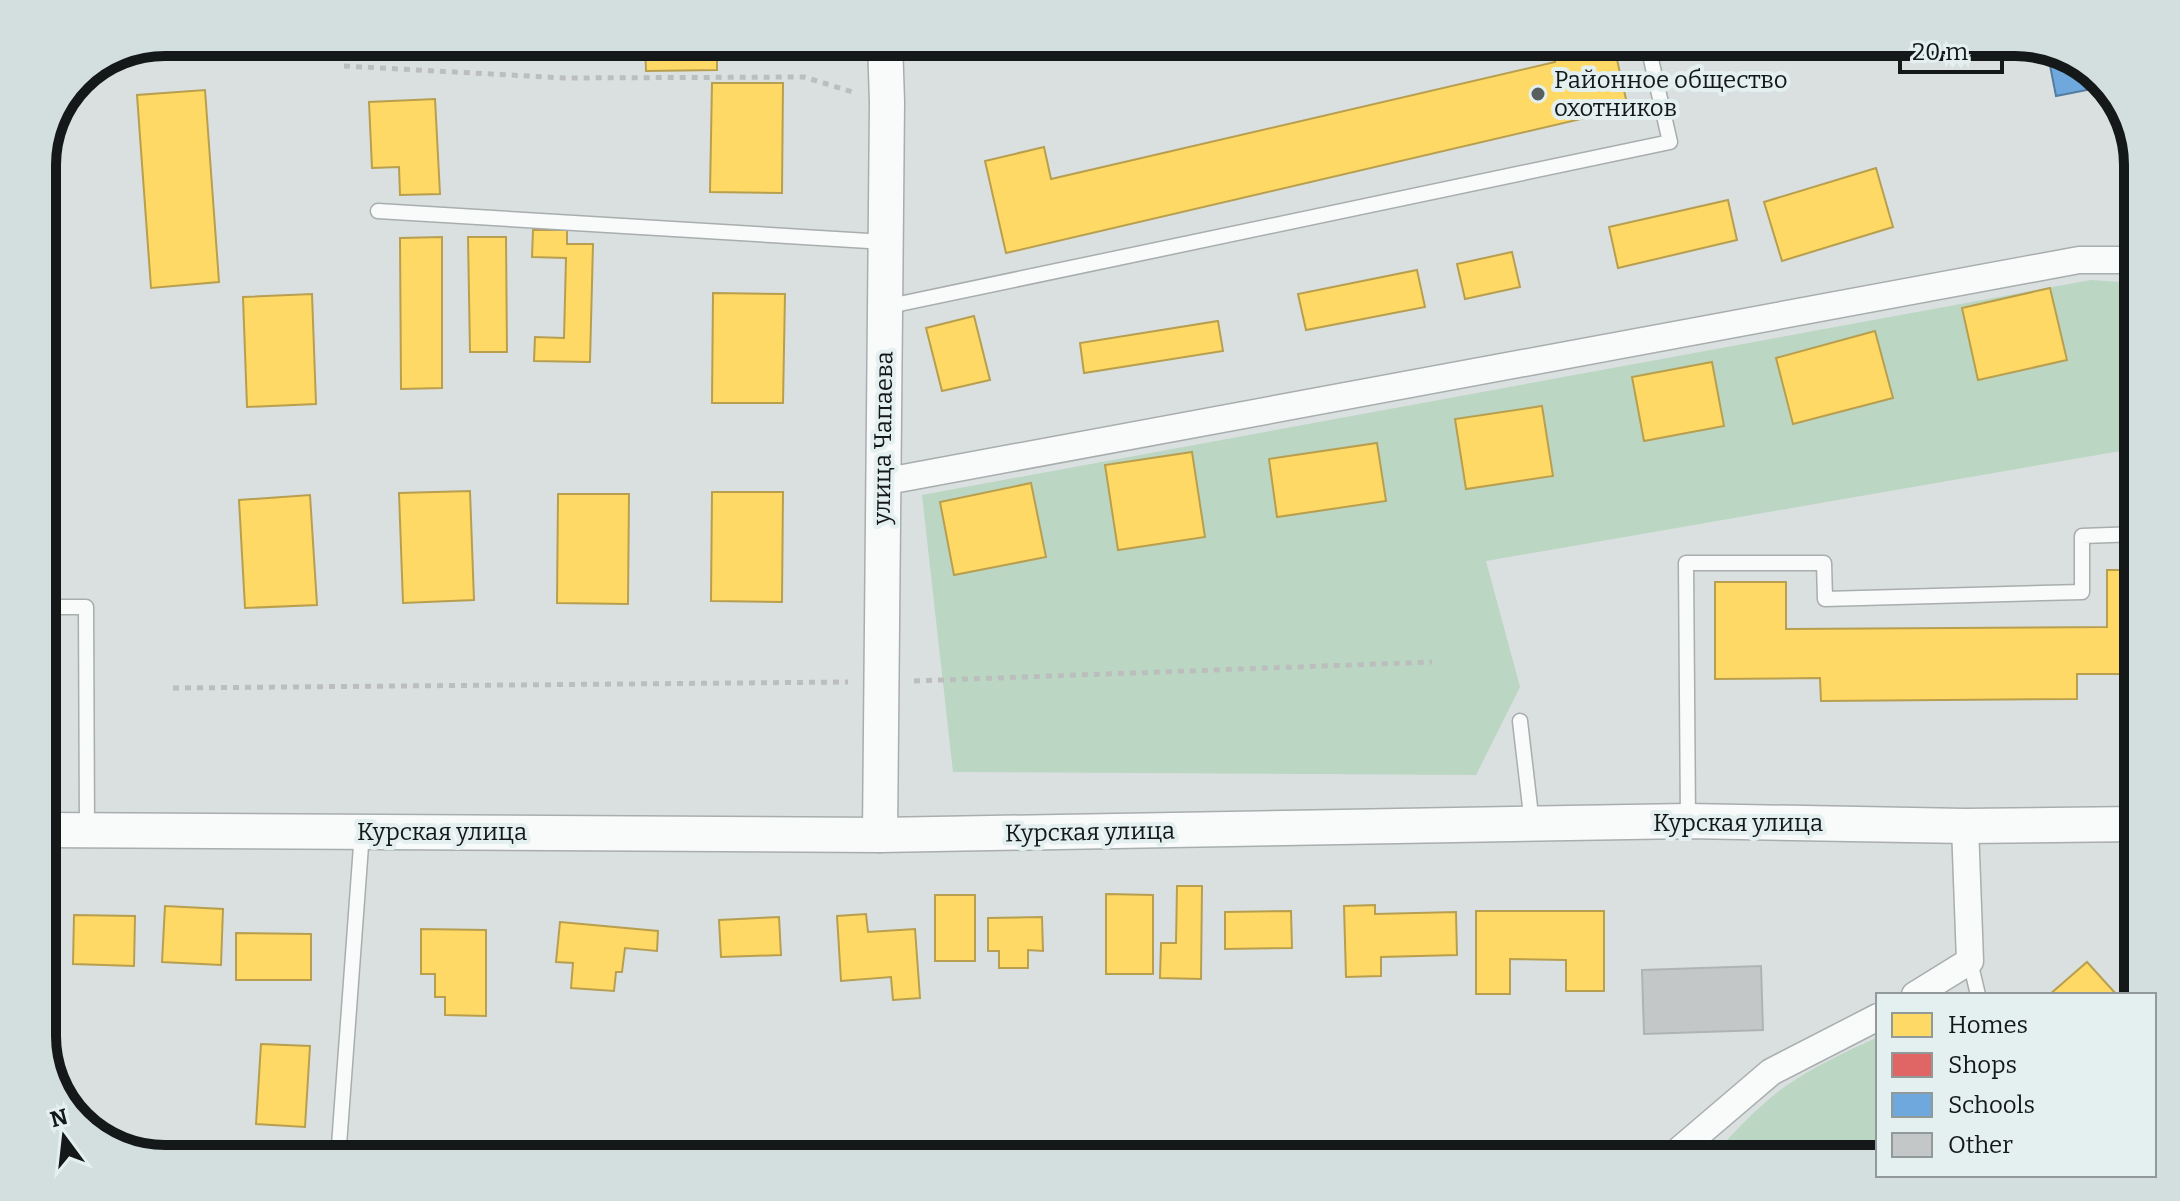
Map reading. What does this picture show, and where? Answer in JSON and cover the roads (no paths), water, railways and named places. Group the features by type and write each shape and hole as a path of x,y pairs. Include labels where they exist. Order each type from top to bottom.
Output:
{"street":[{"name":"улица Чапаева","path":"880,835 885,56"},
{"path":"882,482 2079,260 2124,260"},
{"name":"Курская улица","path":"56,830 880,835 1688,821 1965,826 2124,824"},
{"path":"1918,993 1970,961 1965,826"},
{"path":"1685,1145 1771,1072 1876,1018"}],"lane":[{"path":"884,307 1670,142 1650,56"},
{"path":"378,211 885,242"},
{"path":"1688,821 1686,563 1824,563 1825,599 2082,592 2082,536 2124,534"},
{"path":"56,607 86,607 87,830"},
{"path":"1520,721 1532,824"},
{"path":"339,1145 362,831"},
{"path":"1970,961 1978,993"}],"place":[{"name":"Районное общество охотников","path":"1538,94"}]}
